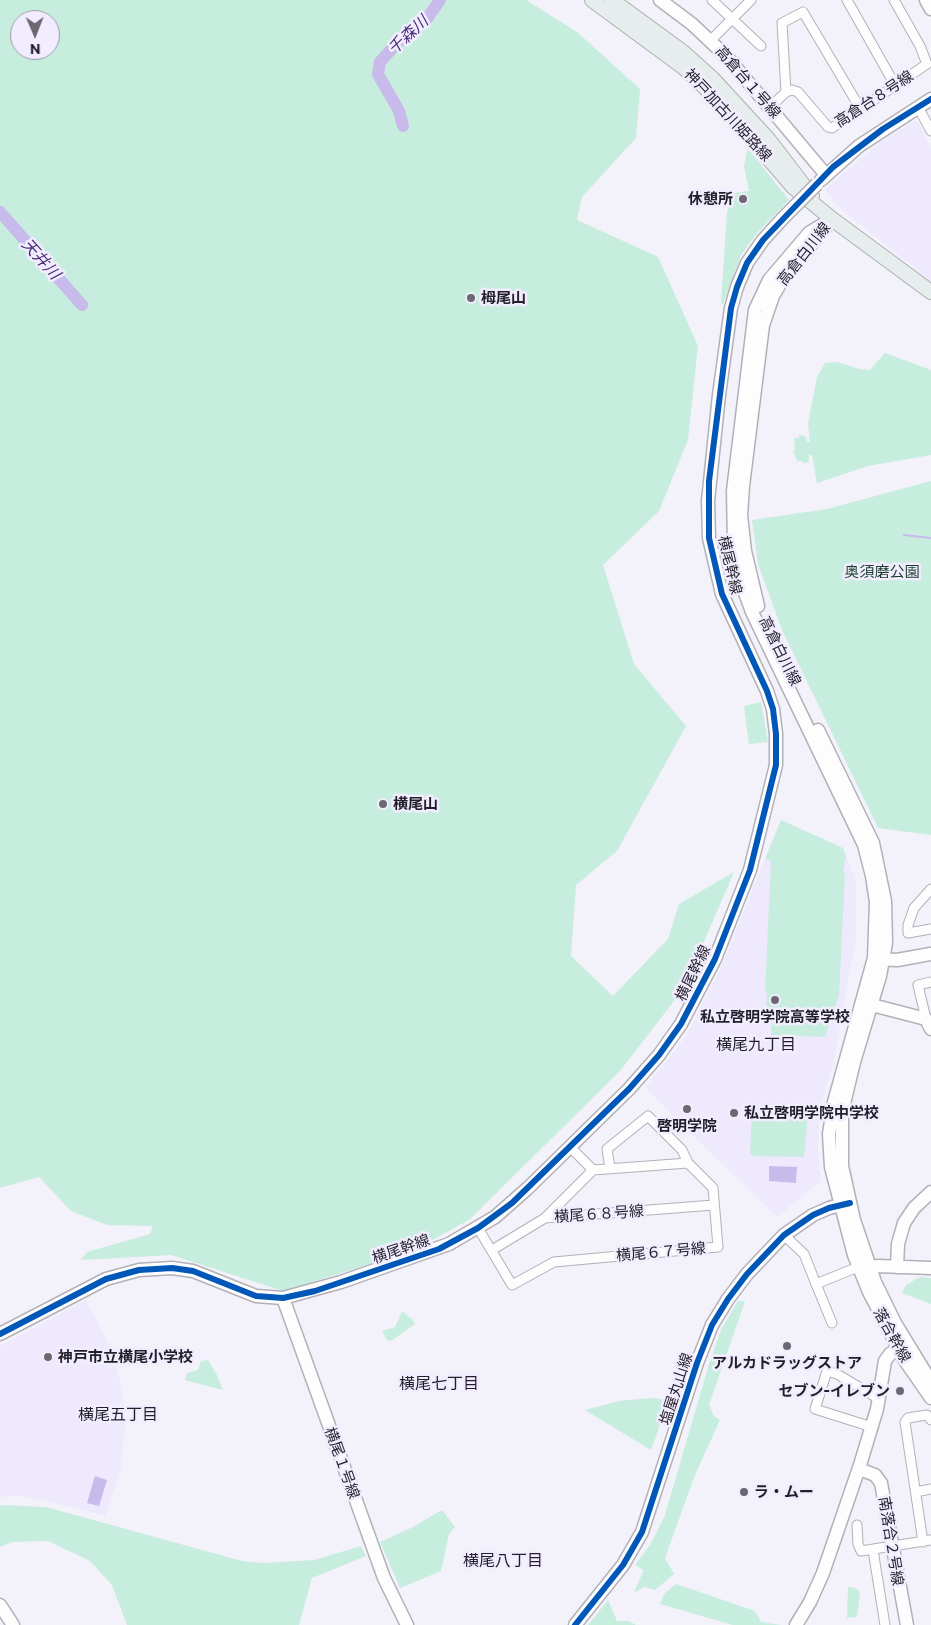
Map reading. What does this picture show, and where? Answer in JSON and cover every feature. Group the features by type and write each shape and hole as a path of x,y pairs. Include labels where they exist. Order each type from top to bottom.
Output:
{"main road":[{"name":"神戸加古川姫路線","path":"592,0 682,67 721,103 793,187 832,219 931,292"},
{"name":"神戸加古川姫路線","path":"612,0 682,52 713,79 769,140 832,219"}],"street":[{"name":"高倉台１号線","path":"660,0 711,40 770,107 821,180"},
{"path":"712,0 761,46"},
{"path":"711,40 751,0"},
{"path":"848,0 895,85"},
{"name":"高倉台８号線","path":"786,92 792,90 798,92 828,127 832,128 927,64 920,46 894,0"},
{"path":"926,0 931,9"},
{"path":"770,107 786,92 782,23 803,12 860,108"},
{"name":"横尾幹線","path":"0,1334 106,1280 139,1270 172,1268 193,1271 256,1296 283,1298 315,1291 421,1256 449,1244 478,1228 512,1203 636,1081 658,1055 683,1019 715,959 750,870 772,788 777,750 773,709 767,691 722,594 709,538 708,501 720,386 731,308 736,287 747,263 783,218 821,180 859,146 931,99"},
{"path":"918,107 931,131"},
{"name":"高倉白川線","path":"832,219 809,233 769,280 756,310 733,491 734,544 742,585 752,612 864,845 876,902 879,959"},
{"path":"931,889 914,908 908,925 908,933 931,929"},
{"path":"864,1268 845,1204 842,1166 842,1117 879,959 931,954"},
{"path":"929,1024 918,985 931,982"},
{"path":"867,1004 929,1024"},
{"name":"横尾６７号線","path":"478,1228 512,1285 554,1262 718,1247 713,1188 688,1163 682,1150 648,1116 607,1149 610,1168"},
{"path":"570,1147 593,1170"},
{"path":"546,1218 593,1170 688,1163"},
{"path":"897,1267 898,1244 904,1223 914,1208 931,1192"},
{"name":"塩屋丸山線","path":"575,1625 623,1565 647,1522 697,1363 712,1325 737,1286 784,1235 813,1215 845,1204"},
{"name":"横尾６８号線","path":"492,1250 546,1218 714,1205"},
{"path":"784,1235 804,1254 832,1323"},
{"name":"落合幹線","path":"864,1268 881,1296 903,1346 931,1398"},
{"path":"816,1284 853,1269 931,1268"},
{"name":"横尾１号線","path":"283,1298 384,1578 407,1625"},
{"path":"796,1625 810,1602 823,1573 859,1469 879,1399 885,1361 903,1346"},
{"name":"落合幹線","path":"903,1346 931,1382"},
{"path":"872,1428 815,1409 827,1371 837,1374 879,1399"},
{"path":"857,1525 858,1544 861,1551 927,1541 916,1492 905,1422 908,1418 927,1415 931,1420"},
{"name":"南落合２号線","path":"859,1469 875,1475 880,1480 907,1625"},
{"path":"916,1492 931,1489"},
{"path":"873,1550 885,1625"},
{"path":"0,1605 13,1625"}],"shaded area":[{"path":"914,121 918,122 931,148 931,281 847,214 834,202 825,189 881,142"},
{"name":"私立啓明学院高等学校","path":"781,820 843,848 856,881 856,938 832,1069 820,1107 818,1146 821,1181 777,1217 645,1088 687,1035 722,965"},
{"path":"769,1166 797,1167 796,1183 769,1181"},
{"path":"86,1300 113,1353 122,1389 125,1425 121,1469 105,1516 48,1501 17,1496 0,1497 0,1346"},
{"path":"95,1476 107,1480 99,1506 87,1503"}],"green space":[{"path":"0,0 526,0 577,32 640,89 636,138 582,197 577,220 658,257 698,346 688,440 659,511 603,565 634,664 686,726 617,851 576,885 571,956 613,996 668,939 679,904 734,872 684,988 620,1071 469,1220 412,1251 283,1291 171,1255 81,1260 87,1252 150,1234 153,1226 107,1225 71,1211 39,1177 0,1188"},
{"path":"747,150 750,151 789,200 757,233 741,255 723,304 721,304 727,212 734,193 749,191 744,166"},
{"path":"885,353 931,370 931,455 868,466 817,483 812,455 809,455 809,462 803,463 802,461 797,461 793,451 795,451 794,438 799,438 799,435 806,437 807,442 810,442 808,423 817,377 825,363 837,362 859,369 870,370"},
{"name":"奥須磨公園","path":"931,481 931,835 878,828 782,630 758,564 752,520 827,509"},
{"path":"761,702 768,742 749,744 744,706"},
{"path":"781,820 843,848 846,856 843,873 845,874 839,995 825,1037 771,1035 772,1020 766,1020 767,992 765,991 771,861 765,859"},
{"path":"809,1107 804,1157 754,1156 750,1153 752,1108 798,1110"},
{"path":"920,1277 931,1278 931,1304 902,1293 906,1285"},
{"path":"738,1301 745,1301 709,1405 714,1416 720,1420 695,1475 665,1558 674,1574 655,1590 645,1587 634,1592 644,1570 635,1565 650,1545 665,1515 709,1364 721,1330"},
{"path":"402,1311 415,1324 391,1341 387,1340 382,1331 395,1327"},
{"path":"208,1360 223,1390 185,1380 187,1373 198,1370 201,1361"},
{"path":"650,1398 669,1400 651,1450 585,1410 619,1401"},
{"path":"0,1505 46,1507 242,1561 264,1563 314,1560 361,1546 366,1556 312,1578 299,1625 127,1625 112,1585 90,1561 48,1541 12,1542 0,1547"},
{"path":"442,1510 455,1527 449,1534 441,1571 400,1588 380,1542 413,1527"},
{"path":"676,1584 755,1611 761,1622 781,1625 733,1625 660,1604 665,1593"},
{"path":"848,1587 856,1588 860,1593 857,1617 847,1618"},
{"path":"608,1600 617,1621 629,1621 636,1625 588,1625"}],"waterway":[{"name":"千森川","path":"403,126 399,111 378,74 380,62 397,43 426,20 440,0"},
{"name":"天井川","path":"0,212 82,305"},
{"path":"904,535 931,538"}],"cycle path":[{"path":"0,1334 106,1279 139,1270 172,1268 193,1271 256,1296 283,1298 315,1291 439,1249 478,1228 512,1203 629,1089 659,1055 681,1024 715,959 750,870 776,765 776,734 773,709 767,691 722,594 709,538 709,481 731,308 747,263 763,240 833,167 883,129 931,99"},
{"path":"575,1625 623,1565 642,1532 697,1363 712,1325 728,1299 747,1274 784,1235 813,1215 829,1208 850,1203"}],"place":[{"name":"休憩所","path":"743,199"},
{"name":"栂尾山","path":"471,298"},
{"name":"横尾山","path":"383,804"},
{"name":"私立啓明学院高等学校","path":"775,1000"},
{"name":"啓明学院","path":"687,1109"},
{"name":"私立啓明学院中学校","path":"734,1113"},
{"name":"アルカドラッグストア","path":"787,1346"},
{"name":"神戸市立横尾小学校","path":"48,1357"},
{"name":"セブン-イレブン","path":"900,1391"},
{"name":"ラ・ムー","path":"744,1492"}],"district":[{"name":"横尾九丁目","path":"756,1045"},
{"name":"横尾七丁目","path":"439,1384"},
{"name":"横尾五丁目","path":"118,1415"},
{"name":"横尾八丁目","path":"503,1561"}]}
